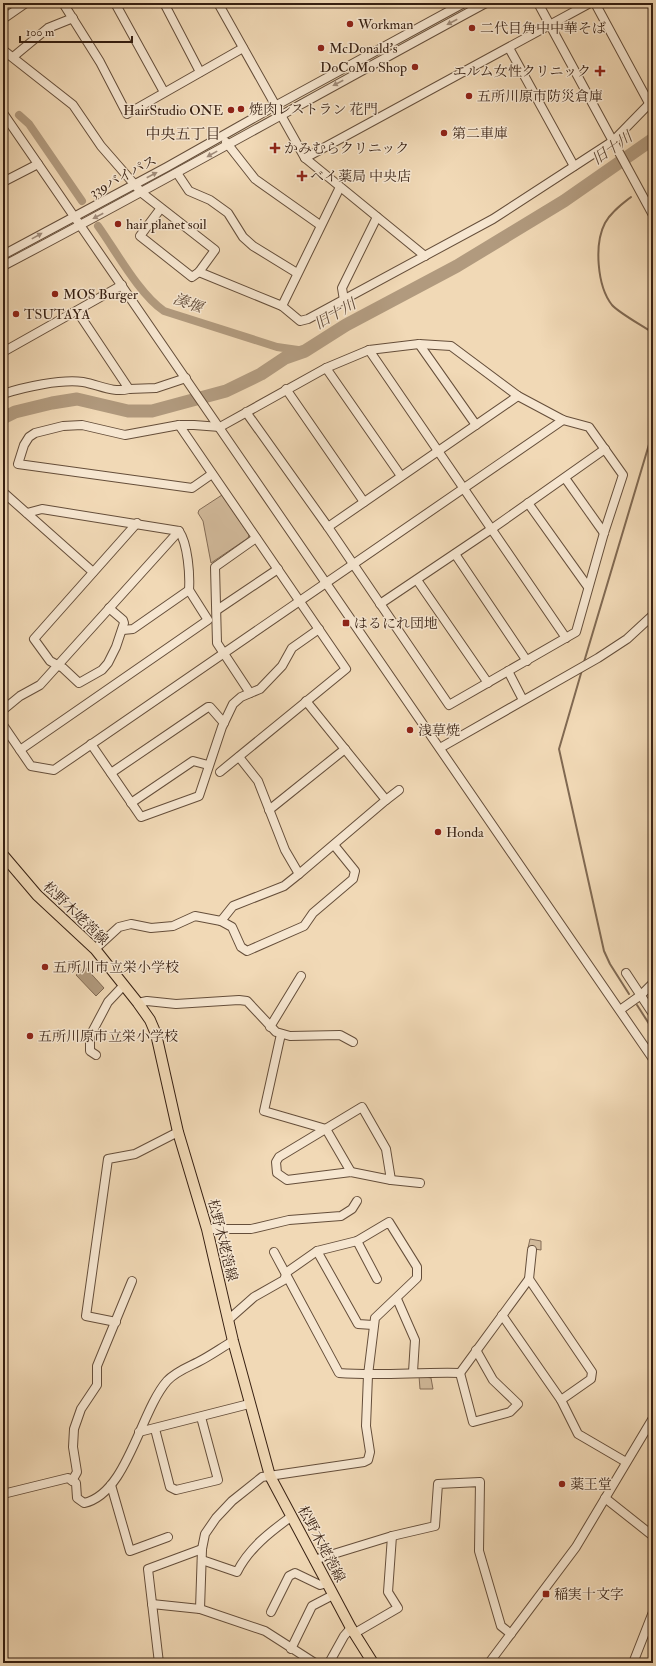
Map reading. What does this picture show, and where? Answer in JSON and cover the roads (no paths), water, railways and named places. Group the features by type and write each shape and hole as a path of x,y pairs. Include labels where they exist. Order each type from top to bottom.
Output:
{"main road":[{"name":"松野木姥萢線","path":"3,855 37,895 95,949 150,1020 156,1034 178,1132 207,1229 232,1342 270,1476 326,1583 373,1663"}],"street":[{"path":"3,19 26,3"},
{"path":"63,3 100,62 127,114 243,48"},
{"path":"115,3 164,92"},
{"path":"164,3 200,72"},
{"path":"218,3 305,158 425,256"},
{"name":"339バイパス","path":"3,254 134,185 464,3"},
{"path":"3,266 142,193 280,115 486,3"},
{"path":"538,3 653,215"},
{"path":"305,158 590,3"},
{"path":"199,272 282,306 300,320 308,319 493,219 574,166 614,144 651,101 595,3"},
{"path":"13,57 48,28 72,18"},
{"path":"509,48 574,166"},
{"path":"3,50 73,105 101,146 142,193 215,250 199,272 192,277 140,236 161,208"},
{"path":"3,113 653,1059"},
{"path":"222,136 255,179 320,225"},
{"path":"3,182 38,164"},
{"path":"177,173 189,191 210,200 228,213 244,237 253,246 297,273"},
{"path":"282,306 320,225 340,187"},
{"path":"344,300 342,288 377,217"},
{"path":"3,352 122,285"},
{"path":"77,311 129,390"},
{"path":"419,344 476,425"},
{"path":"212,474 192,488 18,464 29,437 35,433 63,426 82,425 126,435 179,425 220,427 246,412 286,389 326,368 369,350 419,344 451,346 518,396 563,420 589,427 623,475 604,533 576,632 449,705 328,527 246,412"},
{"path":"369,350 493,528 566,638"},
{"path":"326,368 402,476"},
{"path":"3,394 22,387 83,382 118,392 156,388 188,382"},
{"path":"286,389 364,502"},
{"path":"328,527 518,396"},
{"path":"3,725 31,766 52,770 563,420"},
{"path":"179,425 346,668 220,772"},
{"path":"380,604 493,528 605,449"},
{"path":"565,478 604,533"},
{"path":"3,492 93,572"},
{"path":"528,503 588,587"},
{"path":"20,750 208,620 189,590 188,566 183,538 179,531 137,523 42,509 27,513"},
{"path":"109,608 123,620 123,630 106,666 79,682 58,665 50,661 34,638 137,523"},
{"path":"3,710 20,696 40,686 179,531"},
{"path":"250,693 217,643 215,567 256,538"},
{"path":"455,554 527,661"},
{"path":"217,610 278,569"},
{"path":"417,580 488,683"},
{"path":"123,630 133,629 189,590"},
{"path":"440,748 627,640 653,615"},
{"path":"91,744 141,817 197,797 200,794 208,765 233,704 241,697 260,689 276,673 292,648 319,629"},
{"path":"508,672 523,700"},
{"path":"306,701 386,800"},
{"path":"111,773 208,707 210,707 224,723"},
{"path":"269,810 345,749"},
{"path":"239,757 258,781 284,850 299,874"},
{"path":"131,802 193,760 208,765"},
{"path":"222,921 233,906 284,886 399,790"},
{"path":"95,949 119,927 131,924 151,928 173,926 195,916 222,921 232,927 241,947 246,951 304,926 313,913 353,879 355,871 334,845"},
{"path":"626,973 653,1014"},
{"path":"270,1027 301,976"},
{"path":"620,1010 641,995 653,983"},
{"path":"96,1056 90,1050 90,1036 108,1002 124,985"},
{"path":"138,1003 146,1002 176,1004 239,1000 247,1002 270,1027 281,1034 290,1036 340,1035 352,1042"},
{"path":"281,1034 264,1111 326,1128 351,1172"},
{"path":"391,1180 386,1149 362,1106 279,1157 276,1162 277,1173 287,1180 351,1172 391,1180 420,1183"},
{"path":"116,1322 86,1316 108,1159 135,1154 178,1132"},
{"path":"207,1229 251,1229 289,1220 341,1216 352,1209 357,1201"},
{"path":"200,1609 202,1549 205,1534 216,1518 232,1501 262,1477 364,1462 368,1460 370,1452 366,1426 368,1375 373,1325 379,1312 397,1299 417,1278 417,1267 389,1222 356,1241 317,1251 286,1272 284,1280 254,1297 228,1320"},
{"path":"356,1241 377,1279"},
{"path":"476,1350 493,1380 518,1404 510,1412 473,1422 460,1373 476,1350 502,1315 530,1279 532,1250"},
{"path":"317,1251 358,1324 373,1325"},
{"path":"274,1252 339,1373 368,1375 413,1372 460,1373"},
{"path":"530,1279 592,1372 591,1379 561,1400"},
{"path":"72,1481 77,1472 73,1447 74,1429 81,1409 97,1385 97,1366 132,1281"},
{"path":"397,1299 415,1340 413,1372"},
{"path":"502,1315 561,1400 578,1434 626,1462"},
{"path":"3,1494 68,1478 76,1484 77,1498 84,1503 94,1500 107,1491 123,1466 161,1389 169,1379 232,1342"},
{"path":"139,1432 249,1404"},
{"path":"155,1429 170,1487 176,1490 218,1480 201,1417"},
{"path":"490,1663 576,1547 653,1418"},
{"path":"314,1560 392,1536 435,1526 438,1484 480,1482 479,1551 501,1626 512,1634"},
{"path":"110,1485 130,1551 168,1537"},
{"path":"605,1498 653,1536"},
{"path":"202,1560 237,1572 243,1559 271,1531 292,1516"},
{"path":"329,1663 344,1636 398,1608 388,1592 392,1536"},
{"path":"158,1663 148,1569 202,1549"},
{"path":"271,1612 289,1576 295,1573 320,1585 326,1583"},
{"path":"292,1649 312,1606 333,1595"},
{"path":"152,1604 200,1609 265,1631 315,1663"},
{"path":"633,1663 653,1612"}],"waterway":[{"name":"湊堰","path":"19,115 29,124 82,201"},
{"name":"旧十川","path":"3,418 15,412 52,403 77,399 128,411 152,411 226,391 261,374 285,358 305,351 346,325 457,266 564,201 653,139"},
{"path":"649,183 653,181"},
{"path":"631,197 617,208 605,223 599,242 598,253 600,276 607,297 612,305 625,316 653,333"},
{"name":"湊堰","path":"98,226 128,272 146,294 164,311 277,347 305,351"},
{"path":"584,662 653,431"},
{"path":"582,670 559,749 604,951 610,964 629,994"},
{"path":"637,1005 653,1030"}],"place":[{"name":"Workman","path":"350,24"},
{"name":"二代目角中中華そば","path":"472,28"},
{"name":"McDonald's","path":"321,48"},
{"name":"DoCoMo Shop","path":"415,67"},
{"name":"エルム女性クリニック","path":"600,71"},
{"name":"五所川原市防災倉庫","path":"469,96"},
{"name":"焼肉レストラン 花門","path":"241,109"},
{"name":"HairStudio ONE","path":"231,110"},
{"name":"第二車庫","path":"444,133"},
{"name":"かみむらクリニック","path":"275,148"},
{"name":"ベイ薬局 中央店","path":"302,176"},
{"name":"hair planet soil","path":"118,224"},
{"name":"MOS Burger","path":"55,294"},
{"name":"TSUTAYA","path":"16,314"},
{"name":"はるにれ団地","path":"346,623"},
{"name":"浅草焼","path":"410,730"},
{"name":"Honda","path":"438,832"},
{"name":"五所川市立栄小学校","path":"45,967"},
{"name":"五所川原市立栄小学校","path":"30,1036"},
{"name":"薬王堂","path":"562,1484"},
{"name":"稲実十文字","path":"546,1594"}],"district":[{"name":"中央五丁目","path":"183,134"}]}
